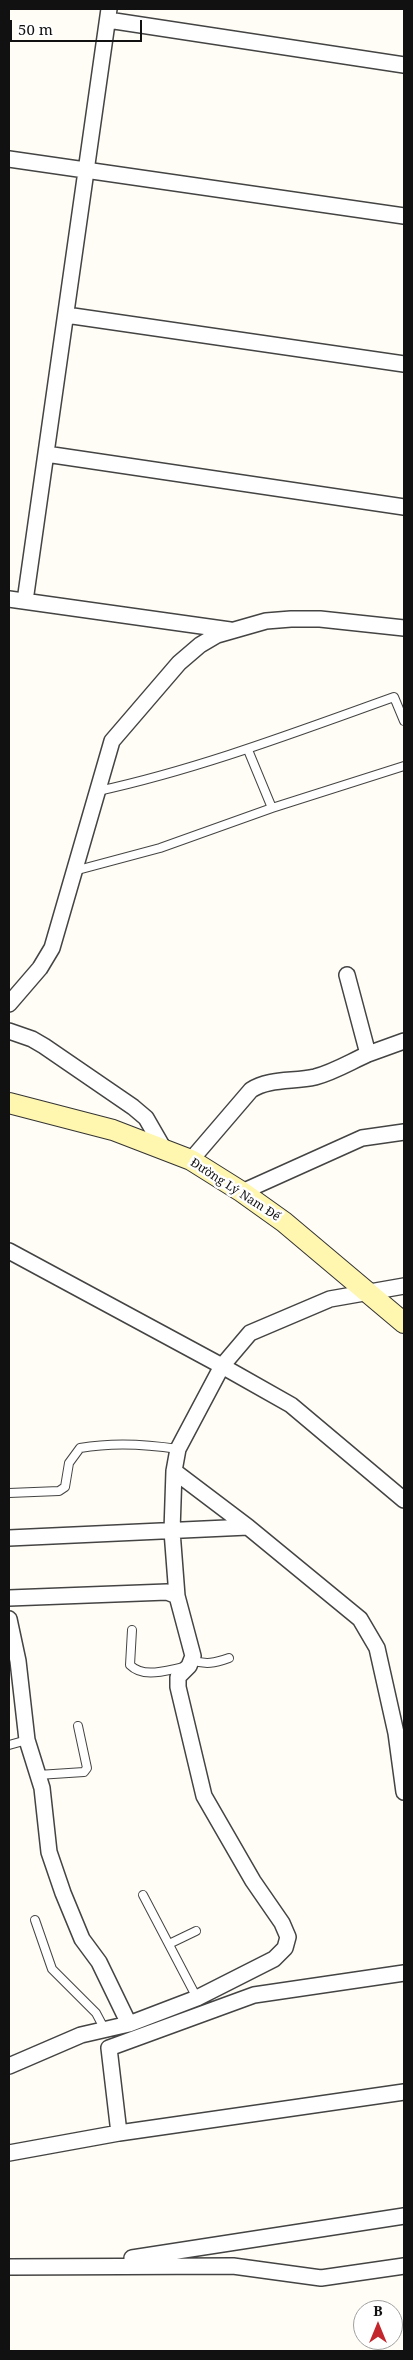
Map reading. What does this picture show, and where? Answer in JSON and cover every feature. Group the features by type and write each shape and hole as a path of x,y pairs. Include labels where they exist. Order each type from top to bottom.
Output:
{"street":[{"path":"25,601 109,14 404,65"},
{"path":"9,159 404,216"},
{"path":"66,315 404,364"},
{"path":"46,454 404,507"},
{"path":"9,599 231,630"},
{"path":"9,1004 40,968 52,948 105,759 117,734 179,663 200,645 217,635 266,621 291,618 404,628"},
{"path":"347,975 368,1054"},
{"path":"9,1031 38,1042 133,1107 146,1118 165,1151"},
{"path":"191,1160 251,1090 261,1083 316,1077 351,1064 368,1054 404,1042"},
{"name":"Đường Lý Nam Đế","path":"9,1104 113,1130 191,1160 242,1192 284,1222 404,1323"},
{"path":"242,1192 362,1138 404,1132"},
{"path":"9,1251 222,1366 290,1405 404,1500"},
{"path":"9,2066 81,2035 128,2024 197,1998 274,1959 285,1948 288,1937 282,1923 253,1881 204,1796 178,1687 178,1677 190,1663 193,1656 176,1596 172,1531 174,1471 178,1449 222,1366 250,1333 330,1299 404,1286"},
{"path":"174,1471 248,1527 360,1619 378,1648 400,1732 404,1792"},
{"path":"9,1538 248,1527"},
{"path":"9,1598 167,1592 176,1596"},
{"path":"9,1619 18,1661 28,1740 44,1802 49,1852 62,1894 82,1939 99,1962 128,2024"},
{"path":"109,2048 254,1995 404,1974"},
{"path":"105,2030 109,2048 119,2133"},
{"path":"9,2153 119,2133 404,2092"},
{"path":"84,2266 404,2216"},
{"path":"9,2267 233,2266 322,2278 404,2266"}],"lane":[{"path":"96,791 150,780 248,750 394,697 404,721"},
{"path":"248,750 272,808"},
{"path":"74,871 160,848 272,808 404,766"},
{"path":"9,1493 60,1491 65,1487 69,1463 80,1448 97,1445 150,1444 178,1449"},
{"path":"132,1630 130,1665 136,1671 146,1673 190,1663 215,1664 229,1658"},
{"path":"38,1775 84,1772 87,1768 78,1726"},
{"path":"9,1745 28,1740"},
{"path":"143,1895 197,1998"},
{"path":"35,1920 52,1969 96,2013 105,2030"},
{"path":"169,1944 196,1932"}]}
